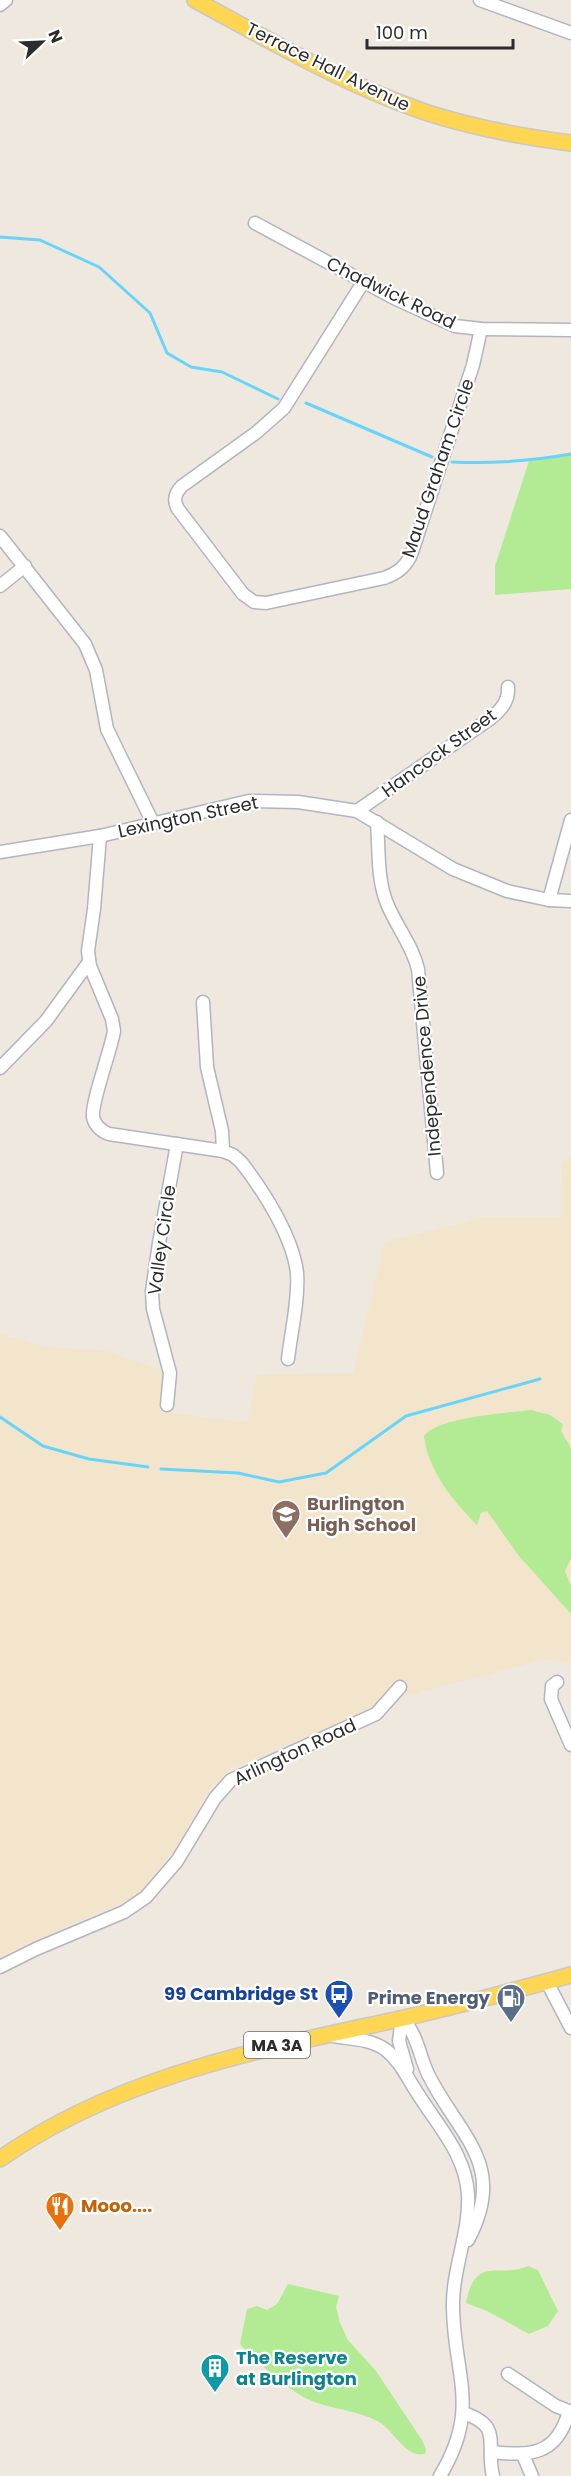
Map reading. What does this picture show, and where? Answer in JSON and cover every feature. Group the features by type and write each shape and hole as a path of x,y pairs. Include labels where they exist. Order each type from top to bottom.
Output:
{"main road":[{"name":"Terrace Hall Avenue","path":"195,0 214,4 334,74 400,103 482,128 571,143"},
{"name":"MA 3A","path":"0,2159 50,2127 108,2098 252,2051 402,2018 571,1976"}],"street":[{"path":"0,4 6,0"},
{"path":"480,0 571,33"},
{"name":"Chadwick Road","path":"255,224 455,326 481,329 571,330"},
{"name":"Maud Graham Circle","path":"364,281 284,408 257,432 182,486 176,494 178,509 243,594 254,602 266,603 387,577 404,566 412,552 473,364 481,329"},
{"path":"0,536 85,644 96,670 107,729 153,823"},
{"path":"0,586 25,566"},
{"name":"Hancock Street","path":"357,812 500,711 506,701 508,687"},
{"name":"Lexington Street","path":"0,852 100,836 233,804 260,801 317,804 357,812 467,876 507,891 549,900 571,901"},
{"path":"549,900 571,820"},
{"name":"Independence Drive","path":"377,822 383,892 413,952 418,969 437,1173"},
{"path":"100,836 88,951 89,962 112,1019 114,1031 94,1107 95,1122 100,1129 109,1134 222,1151 233,1155 246,1168 280,1224 292,1251 297,1282 288,1359"},
{"path":"0,1068 46,1021 89,962"},
{"path":"203,1002 207,1067 222,1131 222,1151"},
{"name":"Valley Circle","path":"167,1405 170,1373 153,1308 152,1291 177,1144"},
{"path":"557,1682 552,1686 551,1699 571,1745"},
{"name":"Arlington Road","path":"0,1967 140,1903 169,1871 215,1798 231,1780 376,1714 400,1687"},
{"path":"547,1982 571,2028"},
{"path":"402,2018 399,2041 408,2074 418,2095"},
{"path":"402,2018 414,2031 424,2066 432,2082 470,2139 479,2159 483,2183 481,2208 476,2224 463,2249"},
{"path":"326,2035 365,2041 385,2050 397,2061 449,2140 464,2169 469,2199 453,2309 463,2381 463,2413 452,2453 440,2476"},
{"path":"491,2452 523,2455 551,2445 566,2425 570,2412 556,2406 508,2374"},
{"path":"463,2413 478,2418 487,2425 490,2435 493,2476"},
{"path":"523,2455 532,2476"}],"shaded area":[{"name":"Burlington High School","path":"571,1156 571,1663 546,1659 398,1698 232,1769 215,1783 205,1796 176,1848 133,1898 0,1958 0,1334 46,1347 107,1351 161,1370 163,1383 159,1412 248,1422 257,1375 353,1373 385,1242 486,1217 563,1217 561,1163"}],"green space":[{"path":"571,454 571,589 495,595 495,566 529,461"},
{"path":"531,1410 550,1415 563,1424 561,1431 571,1448 571,1558 565,1571 571,1586 571,1614 519,1556 487,1511 481,1513 477,1525 459,1506 436,1473 426,1449 424,1436 443,1424 474,1417"},
{"path":"528,2266 538,2270 558,2311 548,2326 529,2334 487,2311 466,2303 475,2278 482,2273"},
{"path":"288,2284 339,2296 336,2307 348,2340 376,2371 422,2440 426,2449 425,2454 418,2454 407,2449 387,2428 375,2420 303,2397 274,2376 240,2344 247,2309 257,2306 267,2310 277,2304"}],"waterway":[{"path":"0,237 40,240 99,267 150,313 167,353 191,367 222,372 278,399"},
{"path":"306,403 432,457"},
{"path":"452,462 512,461 571,454"},
{"path":"161,1469 238,1473 279,1482 326,1473 406,1416 540,1379"},
{"path":"0,1417 43,1446 89,1459 148,1467"}],"place":[{"name":"Burlington High School","path":"286,1540"},
{"name":"99 Cambridge St","path":"339,2020"},
{"name":"Prime Energy","path":"511,2024"},
{"name":"Mooo....","path":"60,2232"},
{"name":"The Reserve at Burlington","path":"215,2394"}]}
